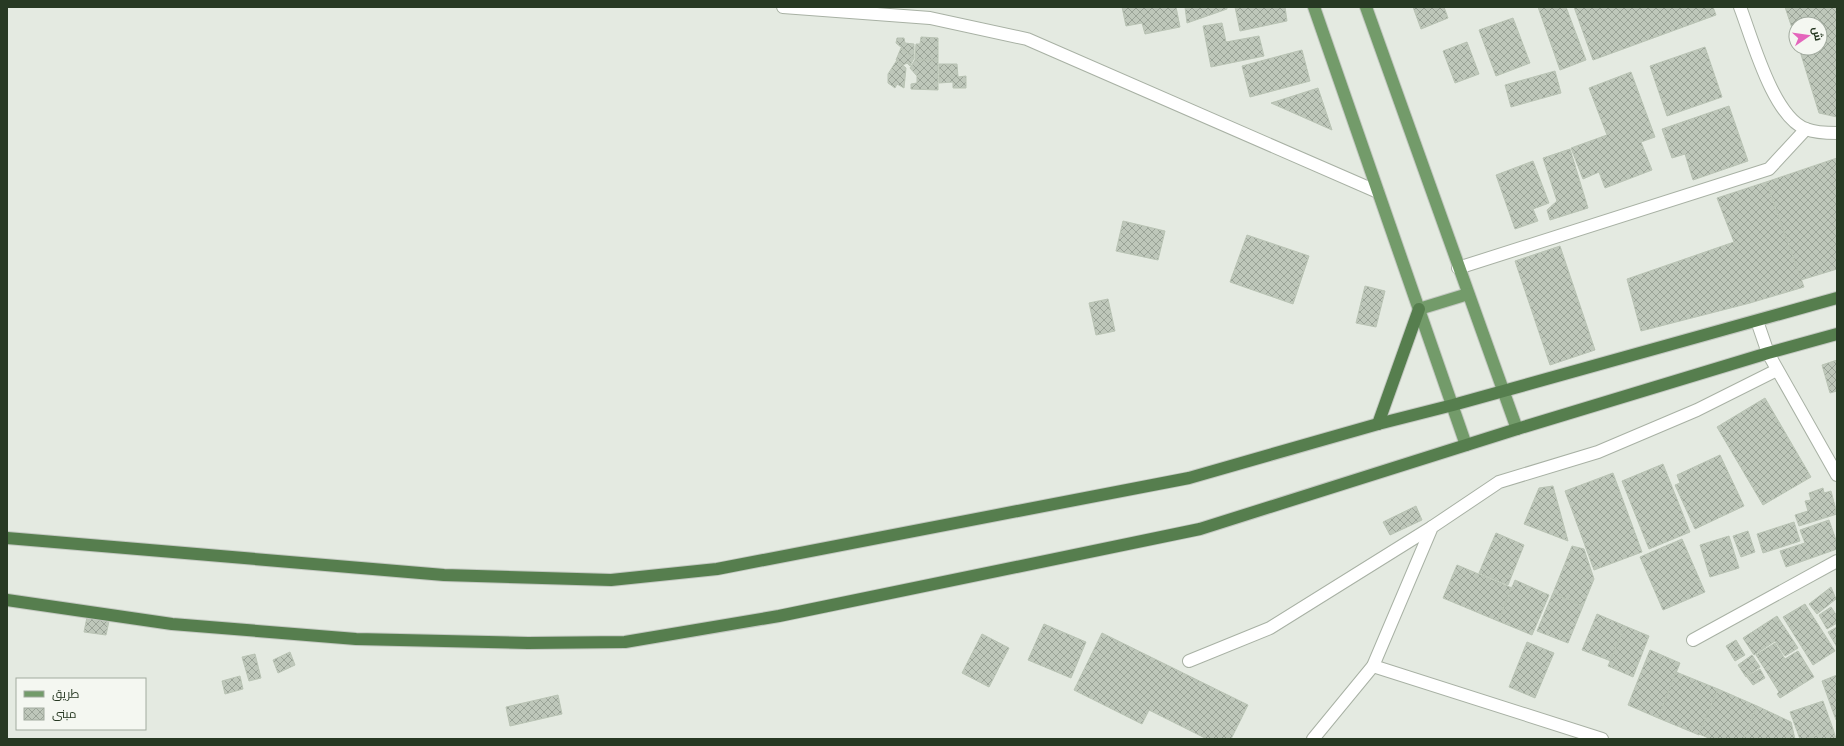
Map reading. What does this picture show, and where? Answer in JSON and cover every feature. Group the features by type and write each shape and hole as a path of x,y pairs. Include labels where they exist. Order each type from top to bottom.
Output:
{"highway":[{"path":"7,538 444,575 611,580 717,569 1190,478 1378,424 1453,405 1837,298"},
{"path":"1378,424 1419,309"},
{"path":"7,600 172,624 356,639 528,643 625,642 779,616 1200,529 1517,429 1768,353 1837,334"}],"main road":[{"path":"1314,7 1466,445"},
{"path":"1366,7 1458,268 1517,429"},
{"path":"1419,309 1468,294"}],"street":[{"path":"783,7 929,12 1027,39 1378,192"},
{"path":"1740,7 1771,88 1781,107 1792,119 1806,129 1837,133"},
{"path":"1458,268 1770,169 1806,129"},
{"path":"1757,321 1768,353 1837,476"},
{"path":"1190,661 1270,628 1432,527 1499,482 1598,452 1697,410 1778,370"},
{"path":"1313,739 1373,666 1432,527"},
{"path":"1693,640 1837,561"},
{"path":"1373,666 1602,739"}],"building":[{"path":"1122,7 1176,7 1180,27 1145,34 1142,23 1126,26"},
{"path":"1185,7 1227,7 1227,9 1187,23"},
{"path":"1235,7 1285,7 1287,21 1240,31"},
{"path":"1413,7 1444,7 1448,18 1421,29"},
{"path":"1538,7 1566,7 1586,60 1560,70"},
{"path":"1574,7 1713,7 1716,15 1593,60"},
{"path":"1785,7 1837,7 1837,117 1819,113 1801,56 1828,56 1828,16 1788,16"},
{"path":"1513,18 1530,63 1496,76 1479,30"},
{"path":"1222,23 1226,42 1259,36 1264,56 1211,67 1203,26"},
{"path":"921,37 938,38 938,60 915,60 916,44 920,44"},
{"path":"897,38 904,38 905,43 914,44 914,58 896,43"},
{"path":"1467,42 1479,74 1455,83 1443,51"},
{"path":"1705,47 1722,97 1667,116 1650,66"},
{"path":"901,48 914,58 910,66 907,63 903,65 896,60"},
{"path":"1302,50 1310,81 1250,97 1242,66"},
{"path":"897,60 906,68 904,88 897,84 895,88 888,83 888,74"},
{"path":"915,60 938,60 938,90 911,89 911,84 917,83 917,76 910,68"},
{"path":"939,64 957,64 958,77 966,76 966,88 953,88 953,82 939,83"},
{"path":"1555,71 1561,93 1511,107 1505,85"},
{"path":"1631,72 1655,137 1641,142 1652,170 1605,188 1599,172 1583,179 1571,148 1607,135 1589,88"},
{"path":"1318,88 1332,130 1271,103"},
{"path":"1729,106 1748,161 1693,180 1685,154 1672,158 1662,129"},
{"path":"1570,149 1588,208 1550,220 1547,210 1557,201 1543,158"},
{"path":"1837,158 1837,269 1801,280 1766,182"},
{"path":"1533,161 1549,203 1533,209 1538,221 1515,229 1496,175"},
{"path":"1766,182 1804,287 1750,303 1641,331 1627,279 1734,242 1717,198"},
{"path":"1123,221 1165,231 1158,260 1116,251"},
{"path":"1247,235 1309,256 1293,304 1230,282"},
{"path":"1560,246 1595,350 1550,365 1515,261"},
{"path":"1365,286 1385,291 1376,327 1356,323"},
{"path":"1108,299 1115,331 1096,335 1089,303"},
{"path":"1837,360 1837,391 1830,393 1822,365"},
{"path":"1765,398 1811,477 1763,505 1717,427"},
{"path":"1720,455 1744,506 1695,529 1675,485 1680,483 1677,475"},
{"path":"1663,464 1690,532 1649,549 1622,481"},
{"path":"1613,473 1642,552 1594,570 1565,491"},
{"path":"1553,486 1568,541 1524,524 1539,488"},
{"path":"1823,488 1824,493 1831,491 1837,514 1799,526 1795,515 1808,511 1805,501 1811,500 1809,493"},
{"path":"1416,506 1422,520 1390,535 1383,522"},
{"path":"1829,520 1837,543 1837,549 1786,567 1780,551 1805,543 1800,530"},
{"path":"1794,522 1800,541 1763,553 1757,534"},
{"path":"1748,531 1755,552 1741,557 1733,536"},
{"path":"1496,533 1524,545 1508,585 1479,573"},
{"path":"1729,536 1739,568 1710,577 1700,545"},
{"path":"1682,539 1705,592 1663,610 1640,557"},
{"path":"1572,546 1584,549 1594,579 1583,606 1553,593"},
{"path":"1457,565 1512,588 1498,621 1443,598"},
{"path":"1515,580 1549,595 1532,635 1498,621"},
{"path":"1831,587 1836,599 1817,614 1809,604"},
{"path":"1553,593 1583,606 1568,643 1537,631"},
{"path":"1805,604 1835,651 1813,665 1783,617"},
{"path":"1831,607 1837,616 1837,623 1827,629 1819,615"},
{"path":"1597,614 1625,626 1611,661 1582,650"},
{"path":"1777,616 1798,648 1785,656 1775,641 1754,655 1743,638"},
{"path":"87,617 109,621 106,635 84,632"},
{"path":"1044,624 1086,642 1071,678 1028,660"},
{"path":"1625,626 1649,636 1633,677 1608,666"},
{"path":"1837,627 1837,647 1828,632"},
{"path":"1102,633 1248,705 1231,739 1207,739 1149,710 1142,724 1074,690"},
{"path":"982,634 1009,648 989,687 962,673"},
{"path":"1736,640 1745,655 1735,661 1726,646"},
{"path":"1527,642 1554,653 1535,698 1509,687"},
{"path":"1775,643 1785,659 1798,651 1814,677 1780,698 1777,694 1779,692 1756,655"},
{"path":"1650,650 1680,663 1658,718 1628,705"},
{"path":"290,652 295,665 278,673 273,660"},
{"path":"255,654 261,678 249,681 242,657"},
{"path":"1752,655 1760,667 1746,677 1738,665"},
{"path":"1760,669 1765,678 1753,685 1747,677"},
{"path":"1676,672 1718,689 1699,735 1658,718"},
{"path":"1837,675 1837,720 1836,720 1822,681"},
{"path":"240,676 243,689 225,694 222,681"},
{"path":"1718,689 1757,706 1743,739 1711,739 1699,734"},
{"path":"558,695 562,714 510,726 506,707"},
{"path":"1823,701 1833,729 1806,739 1800,739 1790,712"},
{"path":"1757,706 1791,722 1795,739 1743,739"},
{"path":"1833,729 1836,739 1806,739"}]}
